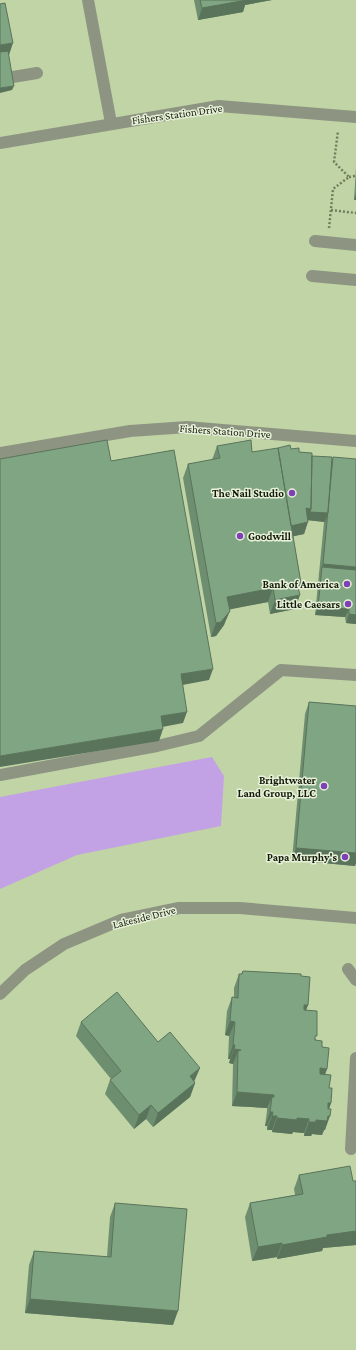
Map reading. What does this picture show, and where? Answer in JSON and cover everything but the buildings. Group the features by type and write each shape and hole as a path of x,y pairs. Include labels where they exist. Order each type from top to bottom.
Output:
{"street":[{"path":"88,0 111,123"},
{"path":"0,80 37,73"},
{"name":"Fishers Station Drive","path":"0,142 219,106 356,117"},
{"path":"315,241 356,245"},
{"path":"312,276 356,280"},
{"name":"Fishers Station Drive","path":"0,453 130,431 188,427 356,441"},
{"path":"0,775 158,746 199,736 282,670 356,675"},
{"name":"Lakeside Drive","path":"0,994 26,970 64,944 121,920 179,908 240,908 353,915"},
{"path":"348,969 356,980"},
{"path":"351,1149 356,1058"}],"path":[{"path":"338,127 334,162 349,177"},
{"path":"329,228 333,189 349,177 355,176"},
{"path":"331,210 356,213"}],"shaded area":[{"path":"212,757 224,776 221,826 77,855 0,889 0,797"}],"place":[{"name":"The Nail Studio","path":"292,493"},
{"name":"Goodwill","path":"240,536"},
{"name":"Bank of America","path":"347,584"},
{"name":"Little Caesars","path":"348,604"},
{"name":"Brightwater Land Group, LLC","path":"324,786"},
{"name":"Papa Murphy's","path":"345,857"}]}
